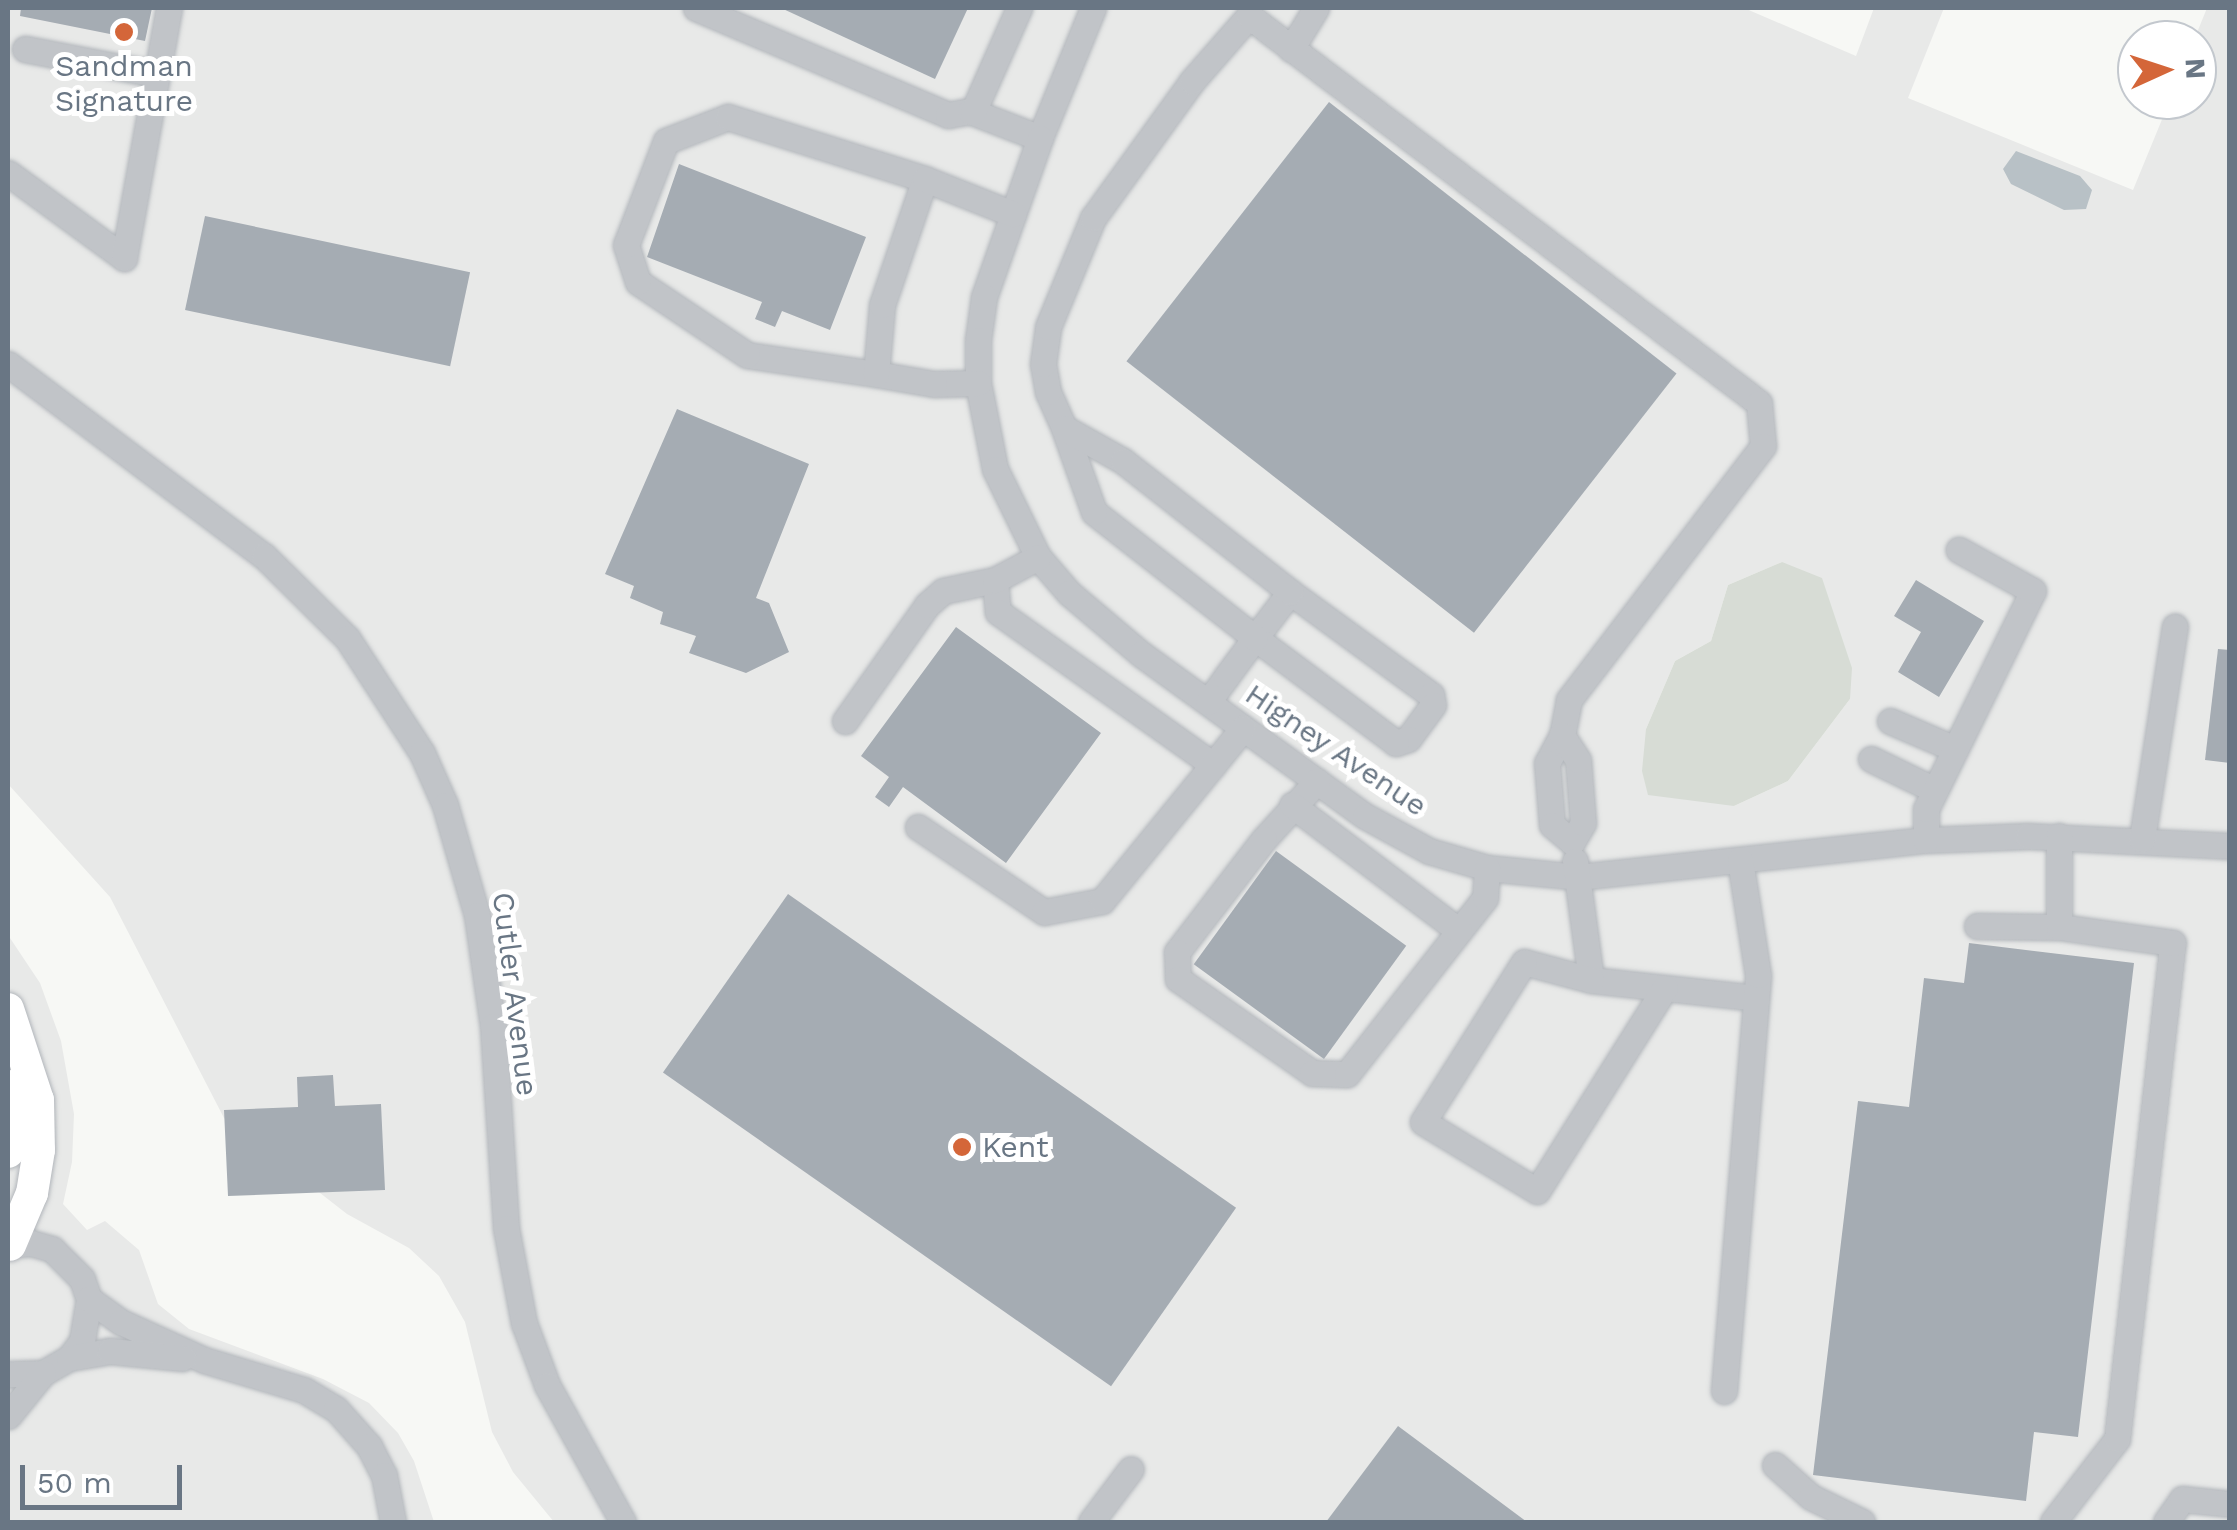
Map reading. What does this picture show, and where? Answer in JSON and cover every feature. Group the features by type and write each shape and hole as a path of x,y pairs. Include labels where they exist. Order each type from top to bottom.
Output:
{"main road":[{"path":"8,1009 38,1100 39,1150 32,1193 9,1245"},
{"path":"8,1152 18,1118 23,1049"}],"street":[{"path":"8,172 124,258 169,8"},
{"path":"696,8 948,115 973,112 1040,138"},
{"path":"973,112 1019,8"},
{"name":"Higney Avenue","path":"1093,8 1040,138 984,297 978,383 995,469 1038,558 1068,593 1208,702 1365,816 1429,851 1486,868 1578,877 1926,840 2059,836 2230,846"},
{"path":"1291,49 1316,8"},
{"path":"1064,428 1123,461 1290,592 1431,695 1433,704 1408,739 1396,744 1094,512 1048,392 1043,364 1048,326 1093,218 1192,81 1248,16 1759,403 1763,446 1588,670 1569,700 1562,735 1548,764 1552,825 1572,842 1592,980"},
{"path":"25,50 155,74"},
{"path":"978,383 934,384 747,355 638,282 626,245 666,142 728,117 925,179 1013,214"},
{"path":"876,374 882,306 925,179"},
{"name":"Cutler Avenue","path":"8,364 36,389 264,556 317,605 386,694 422,754 461,852 477,916 493,1026 506,1228 524,1323 547,1385 623,1522"},
{"name":"Cutler Avenue","path":"8,380 36,389"},
{"path":"1926,840 1926,809 2033,592 1959,550"},
{"path":"845,721 926,605 943,591 995,580 1038,558"},
{"path":"995,580 998,612 1213,765"},
{"path":"1208,702 1290,592"},
{"path":"2142,838 2175,628"},
{"path":"1890,721 1955,748"},
{"path":"918,827 1044,912 1102,901 1244,728"},
{"path":"1871,759 1935,790"},
{"path":"1316,781 1301,802 1292,805 1177,952 1178,979 1312,1073 1347,1074 1485,898 1486,868"},
{"path":"1292,805 1459,931"},
{"path":"2059,836 2059,927"},
{"path":"1724,1391 1758,975 1740,860"},
{"path":"1977,926 2059,927 2173,944 2117,1439 2054,1522"},
{"path":"1665,988 1537,1191 1423,1122 1524,962 1592,980 1665,988 1756,998"},
{"path":"9,1245 31,1244 60,1256 82,1278 89,1299 82,1340 69,1358"},
{"path":"89,1299 121,1322 204,1360 304,1390 336,1408 369,1446 384,1475 393,1522"},
{"path":"8,1416 42,1373 69,1358 110,1351 204,1360"},
{"path":"8,1374 42,1373"},
{"path":"1774,1465 1811,1497 1862,1522"},
{"path":"1091,1522 1132,1470"},
{"path":"2166,1522 2182,1499 2230,1504"}],"shaded area":[{"path":"8,8 1744,8 1856,56 1874,8 1944,8 1908,98 2133,190 2162,120 2217,120 2217,20 2202,20 2207,8 2229,8 2229,1522 554,1522 513,1472 492,1432 465,1322 439,1276 409,1248 347,1214 224,1118 110,897 8,784","holes":["1782,562 1850,699 1788,781 1734,806 1646,729 1675,661 1711,641 1728,585"]},
{"path":"2016,151 2080,176 2092,190 2086,209 2064,210 2011,184 2003,169"},
{"path":"1782,562 1822,578 1852,668 1850,699 1788,781 1734,806 1648,795 1642,771 1646,729 1675,661 1711,641 1728,585"},
{"path":"8,935 40,983 61,1041 74,1114 72,1162 63,1204 87,1230 105,1221 139,1250 158,1304 189,1329 323,1379 369,1403 398,1433 414,1461 434,1522 8,1522"}],"building":[{"name":"Sandman Signature","path":"21,8 152,8 145,41 20,16"},
{"path":"781,8 968,8 935,79"},
{"path":"1329,102 1677,374 1474,633 1126,361"},
{"path":"679,164 866,237 830,330 782,311 775,327 755,319 762,302 647,257"},
{"path":"205,216 470,272 450,366 185,310"},
{"path":"677,409 809,464 756,598 769,603 789,652 746,673 689,653 696,636 660,624 663,612 630,598 634,586 605,574"},
{"path":"1916,580 1984,621 1939,697 1898,672 1921,632 1894,616"},
{"path":"956,627 1101,733 1006,863 903,787 889,807 875,797 889,777 861,756"},
{"path":"2218,649 2230,650 2230,763 2205,760"},
{"path":"1276,851 1406,946 1324,1059 1194,964"},
{"path":"788,894 1236,1208 1111,1386 663,1073"},
{"path":"1969,943 2134,963 2078,1437 2034,1432 2026,1501 1813,1475 1858,1101 1909,1107 1924,978 1964,983"},
{"path":"333,1075 335,1106 381,1104 385,1190 228,1196 224,1110 298,1107 297,1077"},
{"path":"1398,1426 1527,1522 1326,1522"}],"place":[{"name":"Sandman Signature","path":"124,32"},
{"name":"Kent","path":"962,1147"}]}
